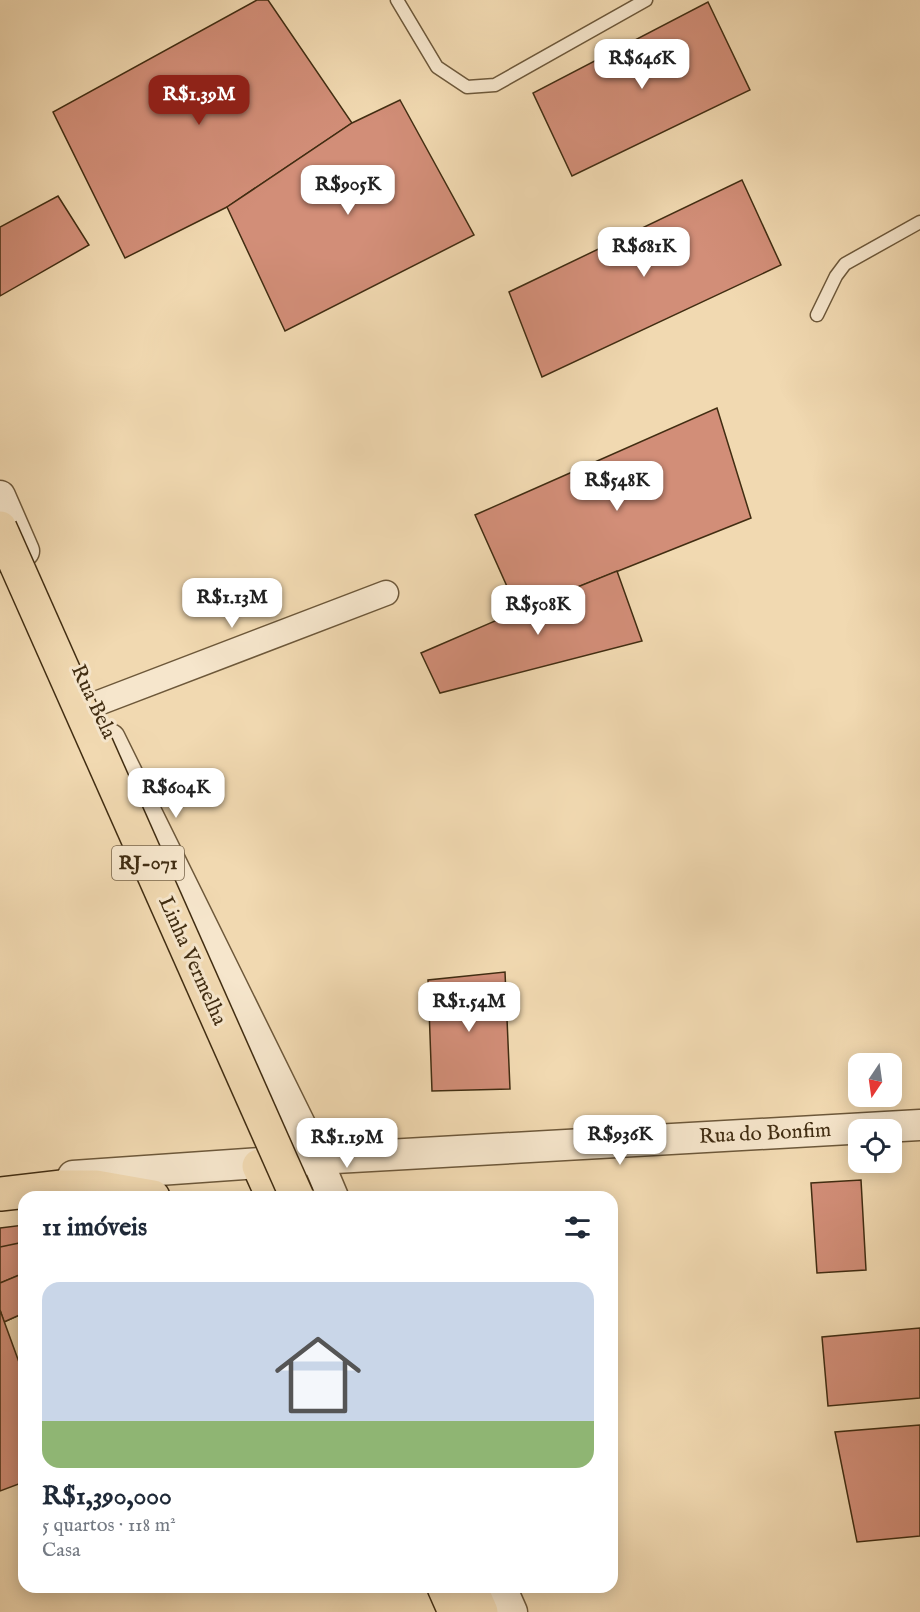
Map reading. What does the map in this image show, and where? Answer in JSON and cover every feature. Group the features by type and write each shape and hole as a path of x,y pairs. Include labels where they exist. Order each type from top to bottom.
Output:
{"highway":[{"name":"Linha Vermelha","path":"0,528 294,1191"},
{"name":"Linha Vermelha","path":"0,573 270,1191"},
{"path":"27,1191 62,1187 96,1187 119,1191"},
{"path":"0,1194 18,1192"},
{"path":"460,1593 476,1599"}],"street":[{"name":"Rua Bela","path":"0,496 93,705 317,1159 330,1191"},
{"path":"93,705 386,593"},
{"name":"Rua do Bonfim","path":"0,1182 317,1159 920,1125"},
{"path":"476,1599 512,1612"}],"lane":[{"path":"397,0 437,67 467,87 495,85 646,0"},
{"path":"817,315 836,276 845,264 920,222"}],"building":[{"path":"257,0 268,0 352,123 227,207 125,258 53,112"},
{"path":"708,2 750,90 572,176 533,93"},
{"path":"400,100 474,235 285,331 227,207 352,123"},
{"path":"742,180 781,265 542,377 509,292"},
{"path":"58,196 89,245 0,296 0,227"},
{"path":"717,408 751,518 518,611 475,515"},
{"path":"617,571 642,641 440,693 421,653"},
{"path":"505,972 510,1089 432,1091 428,980"},
{"path":"861,1180 866,1270 817,1273 811,1183"},
{"path":"18,1226 18,1316 4,1322 0,1310 0,1228"},
{"path":"18,1243 18,1276 0,1283 0,1247"},
{"path":"18,1276 18,1316 4,1322 0,1310 0,1283"},
{"path":"0,1310 18,1360 18,1484 0,1491"},
{"path":"920,1328 920,1398 828,1406 822,1337"},
{"path":"920,1425 920,1536 857,1542 835,1432"}]}
